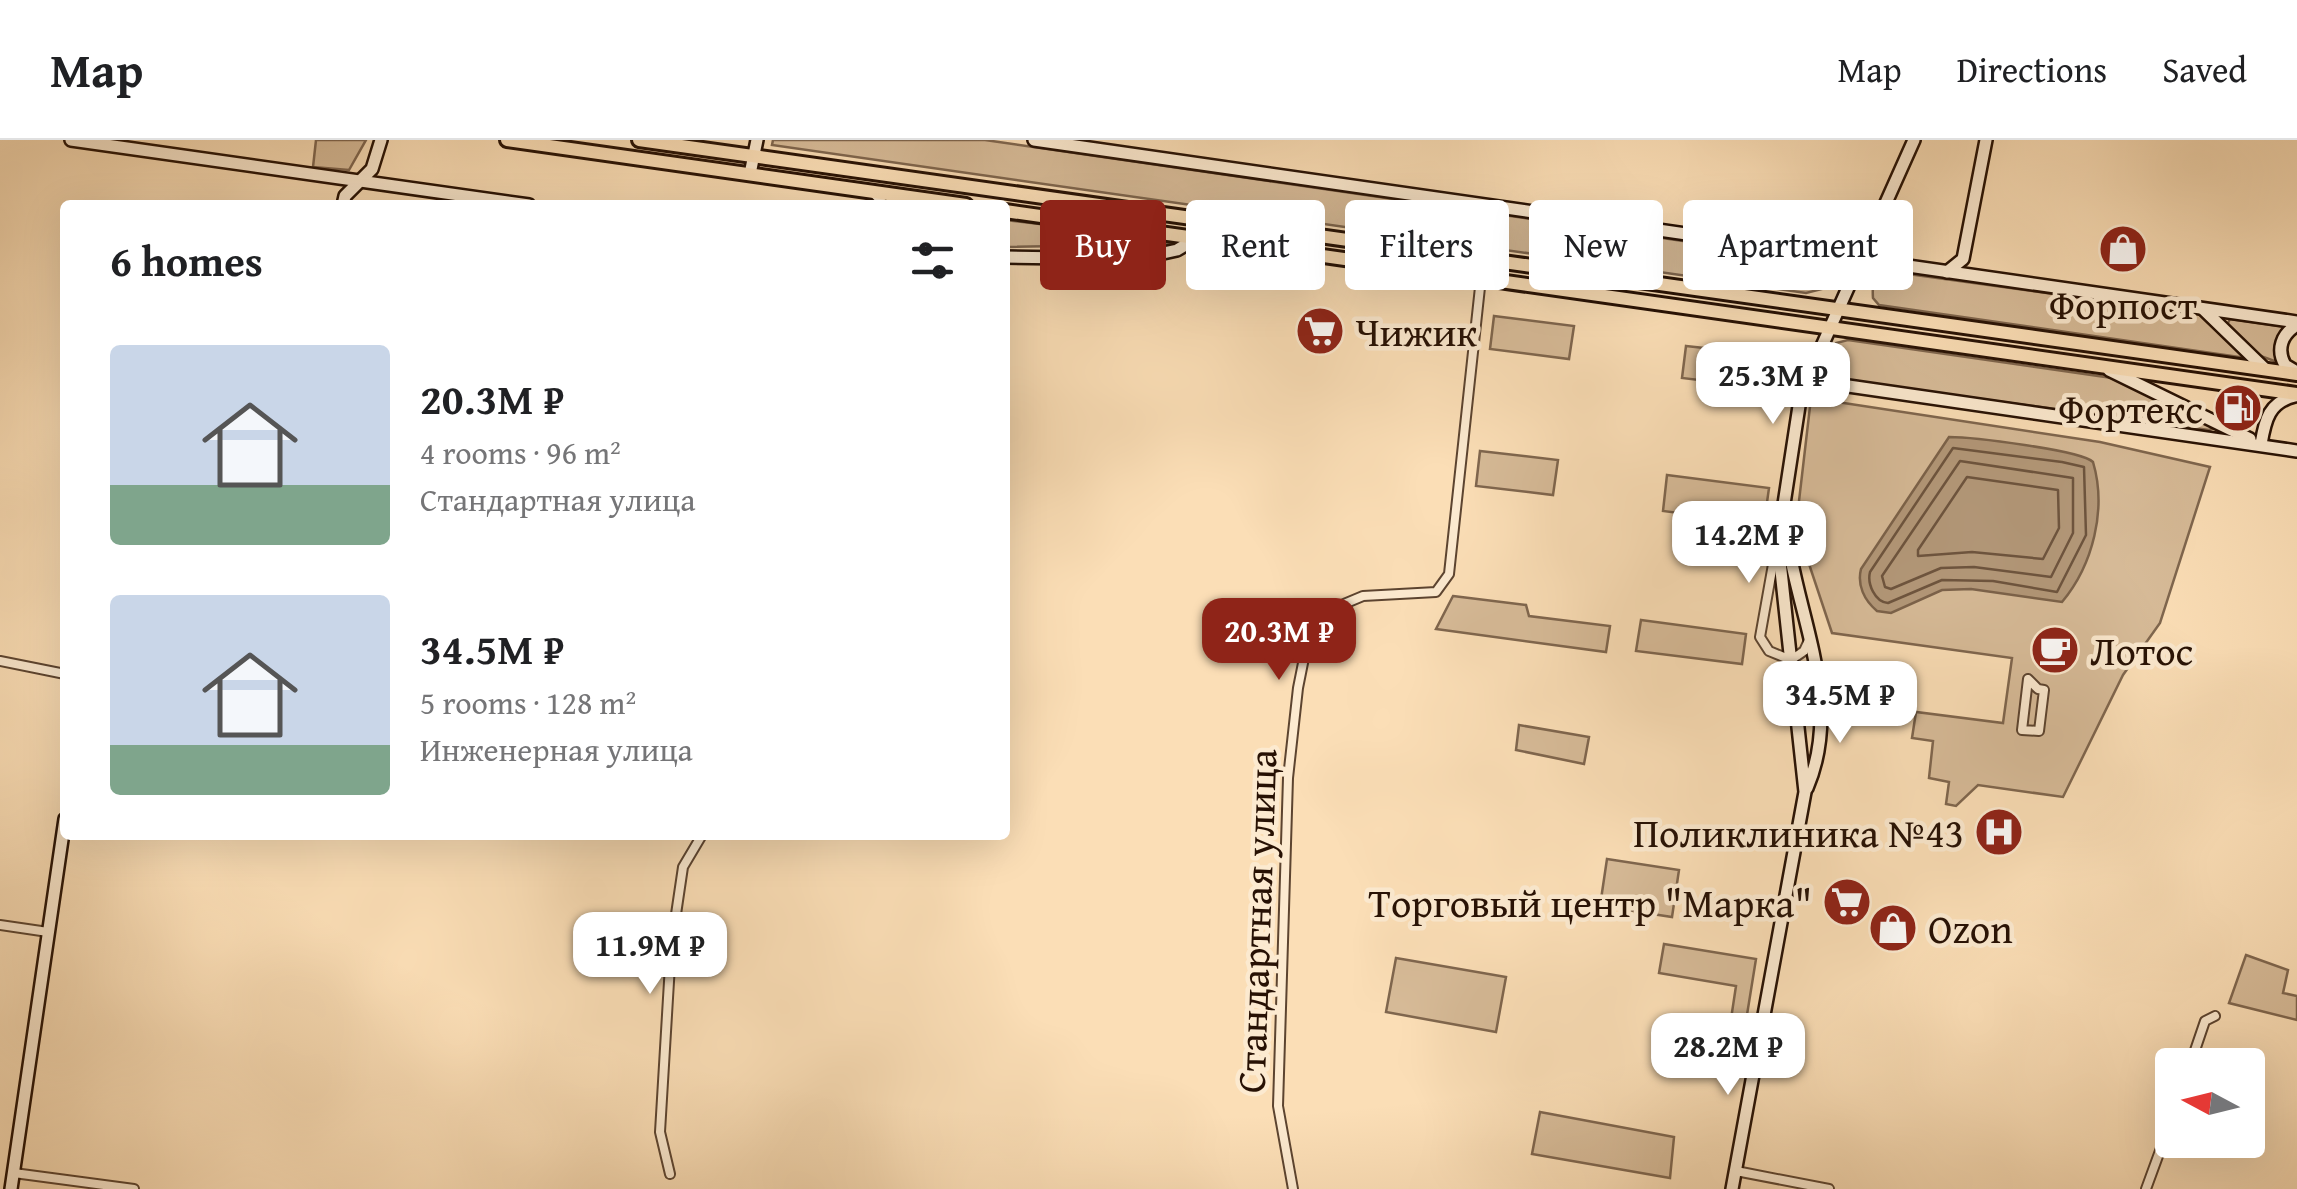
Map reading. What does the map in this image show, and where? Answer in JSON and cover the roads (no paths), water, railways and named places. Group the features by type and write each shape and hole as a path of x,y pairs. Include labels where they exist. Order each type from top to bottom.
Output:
{"main road":[{"path":"72,140 492,200"},
{"path":"344,200 372,169 380,140"},
{"path":"507,140 929,200"},
{"path":"639,140 2297,373"},
{"path":"750,174 756,140"},
{"path":"1034,140 1683,234"},
{"path":"1888,200 1914,140"},
{"path":"1947,272 1963,259 1986,140"},
{"path":"336,179 343,186 344,200"},
{"path":"1010,211 1186,237"},
{"path":"1968,240 1970,260 1985,278"},
{"path":"1010,258 1136,258 1177,250 1186,244"},
{"path":"1913,267 2297,324"},
{"path":"1509,282 2297,395"},
{"path":"1805,792 1778,544 1798,403 1847,290"},
{"path":"2202,308 2265,369"},
{"path":"2297,324 2284,336 2280,352 2285,365 2297,373"},
{"path":"2096,366 2126,377 2224,433"},
{"path":"1807,380 2224,433 2297,451"},
{"path":"2261,444 2270,411 2282,400 2297,395"},
{"path":"1732,1189 1805,792 1819,744 1820,690 1787,537 1786,488"},
{"path":"12,1189 7,1174 62,840"}],"street":[{"path":"871,192 880,200"},
{"name":"Стандартная улица","path":"1293,1189 1278,1092 1288,778 1305,652 1311,636 1332,609 1362,596 1436,592 1449,574 1480,290"},
{"path":"1778,544 1760,637 1770,651 1790,660 1804,651 1810,637"},
{"path":"0,661 60,673"},
{"path":"2028,679 2044,690 2039,732 2022,730 2026,693 2028,679"},
{"path":"1794,690 1798,682 1805,680 1812,681 1820,690"},
{"path":"670,1174 660,1132 672,948 683,867 699,840"},
{"path":"0,925 48,932"},
{"path":"2196,1048 2206,1021 2215,1016"},
{"path":"2146,1189 2157,1158"},
{"path":"1736,1170 1829,1189"},
{"path":"7,1174 134,1189"}],"water":[{"path":"1949,437 2048,449 2093,462 2098,498 2094,536 2082,571 2062,602 1971,589 1942,590 1891,613 1877,611 1868,602 1861,586 1861,569"}],"place":[{"name":"Форпост","path":"2123,249"},
{"name":"Чижик","path":"1320,331"},
{"name":"Фортекс","path":"2238,408"},
{"name":"Лотос","path":"2055,650"},
{"name":"Поликлиника №43","path":"1999,832"},
{"name":"Торговый центр \"Марка\"","path":"1847,902"},
{"name":"Ozon","path":"1893,928"}]}
